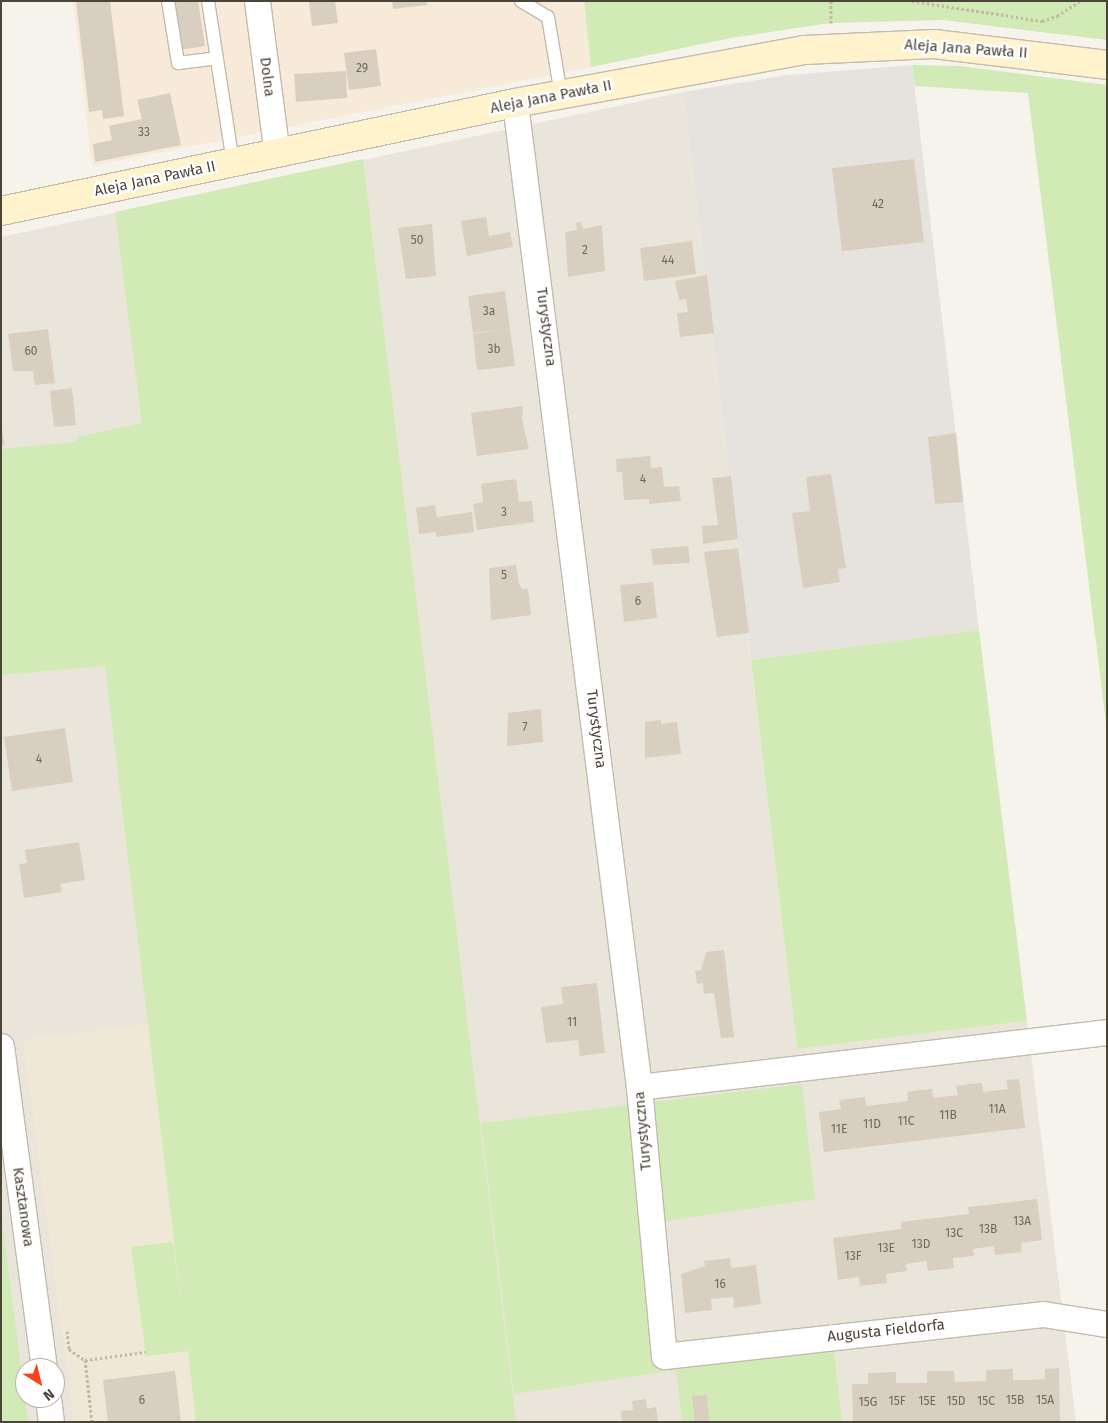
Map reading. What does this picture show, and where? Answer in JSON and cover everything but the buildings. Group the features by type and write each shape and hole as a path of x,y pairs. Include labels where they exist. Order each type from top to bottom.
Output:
{"street":[{"name":"Dolna","path":"257,1 277,154"},
{"name":"Aleja Jana Pawła II","path":"1,211 515,103 740,60 848,45 934,44 1107,65"},
{"name":"Turystyczna","path":"515,103 639,1087 664,1356"},
{"path":"639,1087 1107,1032"},
{"name":"Kasztanowa","path":"1,1046 43,1358"},
{"name":"Augusta Fieldorfa","path":"664,1356 1042,1314 1107,1324"},
{"path":"49,1408 51,1422"}],"lane":[{"path":"168,1 178,63 217,58"},
{"path":"208,1 233,162"},
{"path":"521,1 548,17 560,95"}],"path":[{"path":"912,1 1042,21 1058,16 1080,1"},
{"path":"92,1422 85,1360 145,1352"}],"shaded area":[{"path":"73,1 584,1 591,67 92,166"},
{"path":"912,65 979,630 751,660 683,92 788,75"},
{"path":"683,92 797,1049 1027,1021 1076,1422 1,1422 1,237"},
{"path":"148,1024 196,1422 74,1422 23,1040"}],"green space":[{"path":"584,1 1107,1 1107,40 943,20 831,23 731,38 591,67"},
{"path":"912,65 960,66 1107,85 1107,731 1028,93 915,86"},
{"path":"363,159 516,1422 196,1422 188,1351 146,1356 131,1247 173,1242 183,1317 105,666 1,675 1,449 77,442 77,437 142,423 115,212"},
{"path":"979,630 1027,1021 797,1049 751,660"},
{"path":"802,1084 815,1199 658,1222 676,1369 834,1351 842,1422 682,1422 676,1370 514,1394 481,1123"},
{"path":"1,1213 20,1358 15,1358 15,1408 26,1408 28,1422 1,1422"}]}
